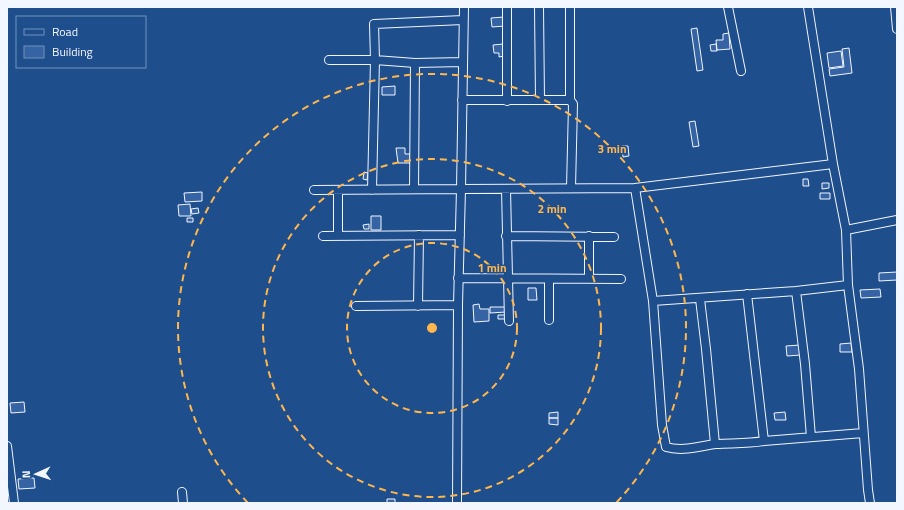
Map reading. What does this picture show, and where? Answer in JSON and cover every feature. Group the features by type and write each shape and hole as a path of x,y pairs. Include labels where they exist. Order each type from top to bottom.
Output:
{"street":[{"path":"457,503 458,278 464,7"},
{"path":"507,7 508,101"},
{"path":"539,7 540,100"},
{"path":"570,7 570,100 572,104 571,188"},
{"path":"728,7 741,71"},
{"path":"808,7 833,164 846,230 848,285 859,369 863,433 870,503"},
{"path":"895,7 897,29"},
{"path":"372,190 375,60 374,24 463,20"},
{"path":"329,60 375,60 415,64 463,62"},
{"path":"414,189 415,64"},
{"path":"462,100 570,100"},
{"path":"314,190 635,188 833,164"},
{"path":"635,188 653,302 662,425 666,447 675,450 715,444 753,443 764,440 811,438 863,433"},
{"path":"506,189 509,321"},
{"path":"338,190 338,236"},
{"path":"846,230 897,220"},
{"path":"418,306 419,235"},
{"path":"323,236 460,235"},
{"path":"506,236 614,237"},
{"path":"589,236 589,278"},
{"path":"458,278 621,279"},
{"path":"549,278 550,320"},
{"path":"653,302 796,291 848,285"},
{"path":"796,291 805,364 811,438"},
{"path":"747,294 764,440"},
{"path":"700,299 715,444"},
{"path":"356,306 458,305"},
{"path":"7,446 14,503"},
{"path":"182,492 183,503"}],"building":[{"path":"504,17 505,26 492,27 491,18"},
{"path":"697,28 703,70 697,71 691,29"},
{"path":"729,33 730,49 717,50 716,40 723,40 723,34"},
{"path":"503,44 504,56 499,57 499,53 494,53 493,45"},
{"path":"716,44 717,51 711,51 710,45"},
{"path":"849,48 852,73 830,76 829,69 844,67 842,49"},
{"path":"841,51 843,66 829,68 827,53"},
{"path":"395,86 395,95 382,95 382,87"},
{"path":"695,121 699,146 693,147 689,122"},
{"path":"622,146 628,146 629,156 623,157"},
{"path":"396,148 405,148 405,154 410,154 410,163 398,163"},
{"path":"364,172 368,173 367,180 363,179"},
{"path":"803,179 808,179 809,186 803,186"},
{"path":"822,183 829,183 829,188 822,189"},
{"path":"202,192 202,201 185,202 184,193"},
{"path":"820,193 830,193 830,199 820,199"},
{"path":"190,204 191,216 179,216 178,205"},
{"path":"198,208 199,213 192,214 191,209"},
{"path":"371,216 381,216 381,230 371,230"},
{"path":"187,218 193,218 193,222 187,222"},
{"path":"369,224 369,229 364,229 363,225"},
{"path":"897,272 897,280 879,281 879,273"},
{"path":"528,288 536,288 537,300 528,300"},
{"path":"880,289 881,297 861,298 860,290"},
{"path":"479,304 480,309 489,309 489,321 474,322 473,305"},
{"path":"490,307 506,307 506,312 490,313"},
{"path":"498,315 506,315 506,319 498,319"},
{"path":"851,343 852,352 840,352 840,344"},
{"path":"800,345 801,355 787,356 786,346"},
{"path":"24,402 25,412 11,413 10,403"},
{"path":"558,412 558,418 549,418 549,413"},
{"path":"785,412 786,420 775,420 774,413"},
{"path":"549,418 558,418 558,425 549,424"},
{"path":"34,478 35,488 19,489 18,479"},
{"path":"387,499 395,499 395,503 387,503"}]}
